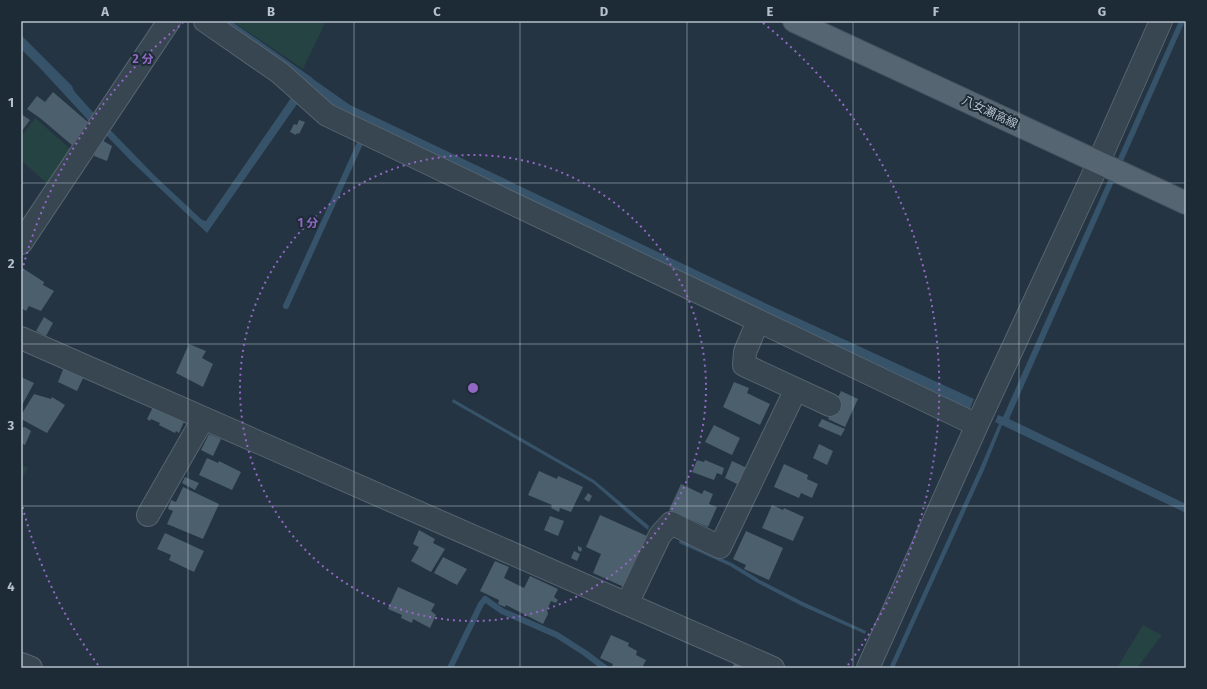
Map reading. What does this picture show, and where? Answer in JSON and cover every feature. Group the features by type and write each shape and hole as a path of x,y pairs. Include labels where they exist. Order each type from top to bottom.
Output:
{"main road":[{"name":"八女瀬高線","path":"794,21 1186,203"}],"street":[{"path":"21,243 169,21"},
{"path":"205,21 280,73 327,115 977,425"},
{"path":"868,668 1161,21"},
{"path":"758,321 745,352 744,365 830,405"},
{"path":"21,338 772,668"},
{"path":"627,604 660,535 671,523 720,547 796,389"},
{"path":"148,515 203,418"},
{"path":"21,664 31,668"}],"green space":[{"path":"232,21 326,21 303,69"},
{"path":"35,118 74,152 52,188 21,160 21,137"},
{"path":"21,464 28,468 21,480"},
{"path":"1143,625 1162,635 1137,668 1117,668"}],"water":[{"path":"1179,21 1185,21 1009,419 1186,504 1186,513 1002,425 984,470 894,668 889,668 999,424 995,422 998,415 1003,417"},
{"path":"21,35 72,86 74,91 90,109 154,175 202,220 206,221 291,98 297,104 207,233 130,160 105,134 88,120 21,49"},
{"path":"313,79 350,105 769,305 974,399 969,411 345,115 306,86 310,80"},
{"path":"453,399 594,480 649,526 648,530 593,483 452,402"},
{"path":"680,540 732,563 758,579 803,602 866,631 865,634 802,606 756,582 730,566 679,543"}],"building":[{"path":"53,92 89,123 78,138 81,141 73,146 27,109 37,96 45,102"},
{"path":"21,114 30,120 21,132"},
{"path":"299,120 305,122 299,134 297,133 296,135 290,132 294,124 297,125"},
{"path":"100,139 112,146 107,161 94,156"},
{"path":"21,267 44,282 43,285 54,291 41,311 29,306 26,311 21,308"},
{"path":"44,317 53,323 46,336 36,331"},
{"path":"189,344 206,351 202,358 213,364 203,387 176,373"},
{"path":"64,367 84,376 77,391 58,382"},
{"path":"21,377 34,383 21,407"},
{"path":"734,382 749,388 747,393 770,404 760,425 723,407"},
{"path":"841,391 858,399 845,427 828,419"},
{"path":"34,394 51,399 52,397 65,405 47,433 21,419 21,415"},
{"path":"153,407 184,422 179,433 176,431 175,433 159,425 160,423 151,419 150,421 147,419"},
{"path":"822,419 845,429 841,436 818,426"},
{"path":"714,425 740,438 732,455 705,442"},
{"path":"25,427 31,431 25,445 21,443 21,428"},
{"path":"209,434 221,439 213,456 201,450"},
{"path":"819,444 833,451 827,465 813,458"},
{"path":"207,458 218,463 219,461 241,472 232,490 199,475"},
{"path":"697,460 704,462 705,460 724,468 722,475 717,473 714,480 692,472"},
{"path":"732,461 747,468 739,485 725,478"},
{"path":"784,464 808,475 807,479 818,484 812,498 801,493 799,498 774,487"},
{"path":"539,471 557,479 558,476 583,487 571,512 560,508 559,512 551,508 552,505 528,495"},
{"path":"185,477 199,483 195,490 182,483"},
{"path":"681,484 702,494 704,490 713,494 709,504 717,507 708,527 669,510"},
{"path":"183,487 219,504 203,539 167,524 173,511 168,509 171,500 176,502"},
{"path":"588,493 592,496 589,502 584,499"},
{"path":"772,505 783,510 784,508 804,517 793,541 762,528"},
{"path":"600,515 647,536 624,587 593,573 601,554 586,547"},
{"path":"550,516 564,521 558,536 544,530"},
{"path":"419,530 435,539 433,543 445,549 431,572 411,561 419,547 413,544"},
{"path":"746,531 783,548 769,580 744,569 746,565 733,559"},
{"path":"165,533 204,551 194,572 169,560 171,555 157,549"},
{"path":"578,546 582,548 581,552 578,550"},
{"path":"574,551 580,554 577,561 571,558"},
{"path":"443,557 467,569 457,585 434,573"},
{"path":"495,561 509,567 504,578 524,588 530,576 558,589 554,597 558,600 556,603 551,601 547,610 548,614 543,624 506,605 505,607 498,604 499,600 480,591"},
{"path":"398,587 435,604 431,611 436,615 430,628 413,619 412,623 401,618 402,615 388,609"},
{"path":"611,635 629,643 628,646 637,651 636,655 646,660 642,668 614,668 612,667 613,664 600,658"},
{"path":"735,662 747,668 732,668"}],"waterway":[{"path":"226,21 310,80"},
{"path":"286,306 361,141"},
{"path":"450,668 481,604 485,599 502,611 557,635 605,668"}]}
